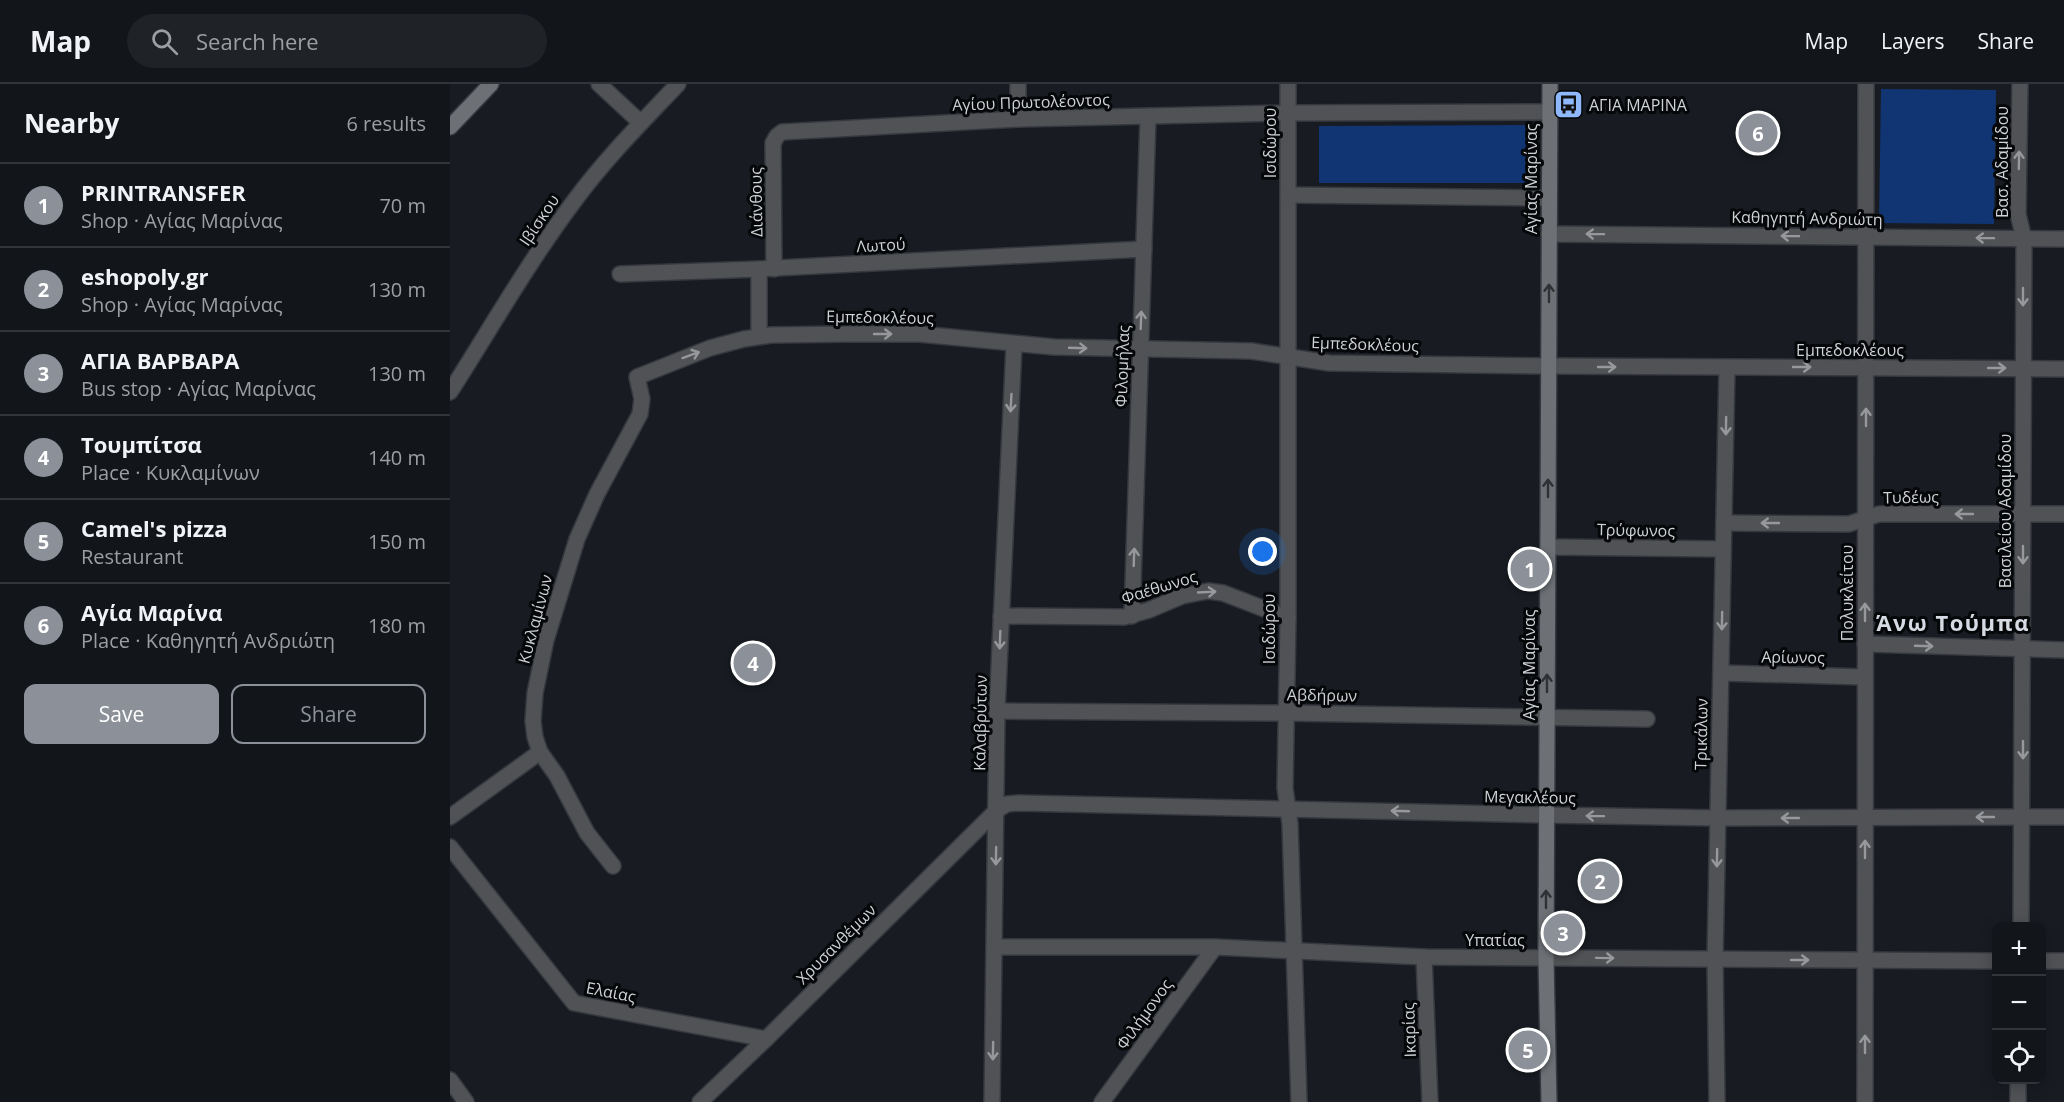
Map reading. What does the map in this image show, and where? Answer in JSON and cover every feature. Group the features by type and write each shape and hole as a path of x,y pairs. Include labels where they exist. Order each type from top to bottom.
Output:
{"street":[{"path":"450,127 491,84"},
{"path":"599,84 641,123"},
{"name":"Ιβίσκου","path":"450,392 520,281 575,200 678,84"},
{"path":"1018,84 1018,119"},
{"name":"Ισιδώρου","path":"1288,84 1288,618 1285,788 1290,827 1299,1102"},
{"name":"Αγίας Μαρίνας","path":"1549,1102 1546,958 1550,84"},
{"name":"Πολυκλείτου","path":"1865,1102 1866,84"},
{"name":"Βασ. Αδαμίδου","path":"2020,84 2018,214 2024,239"},
{"name":"Αγίου Πρωτολέοντος","path":"777,136 789,131 1018,119 1288,113 1549,112"},
{"name":"Φιλομήλας","path":"1132,616 1148,117"},
{"name":"Διάνθους","path":"759,336 767,269 773,146 777,136"},
{"path":"1288,195 1549,198"},
{"name":"Καθηγητή Ανδριώτη","path":"1549,234 2064,239"},
{"name":"Βασιλείου Αδαμίδου","path":"2020,922 2024,239"},
{"name":"Λωτού","path":"620,274 767,269 1143,249"},
{"name":"Εμπεδοκλέους","path":"637,377 710,348 759,336 792,334 919,334 1014,345 1140,350 1251,351 1329,363 2064,369"},
{"name":"Καλαβρύτων","path":"992,1102 997,711 1014,345"},
{"name":"Τρικάλων","path":"1718,1102 1715,959 1727,367"},
{"name":"Κυκλαμίνων","path":"613,866 587,833 540,752 533,721 535,693 546,640 583,524 600,486 640,414 642,399 637,377"},
{"name":"Τυδέως","path":"1724,523 1849,524 1879,514 2064,514"},
{"name":"Τρύφωνος","path":"1548,547 1724,549"},
{"name":"Φαέθωνος","path":"1001,616 1104,618 1132,616 1182,596 1208,591 1223,593 1288,618"},
{"path":"1865,644 2064,650"},
{"name":"Αρίωνος","path":"1721,673 1865,677"},
{"name":"Αβδήρων","path":"997,711 1647,719"},
{"path":"450,817 540,752"},
{"name":"Μεγακλέους","path":"997,810 1007,804 1019,803 1547,816 2064,817"},
{"name":"Χρυσανθέμων","path":"700,1102 997,810"},
{"name":"Ελαίας","path":"450,847 574,1003 766,1039"},
{"name":"Υπατίας","path":"994,947 1215,947 1383,957 1992,961"},
{"name":"Φιλήμονος","path":"1102,1102 1215,947"},
{"name":"Ικαρίας","path":"1424,957 1430,1102"},
{"path":"2046,961 2064,961"},
{"path":"450,1080 466,1102"},
{"path":"2018,1084 2018,1102"}],"shaded area":[{"path":"1881,89 1996,90 1994,224 1879,223"},
{"path":"1530,125 1531,183 1319,183 1319,126"}],"place":[{"name":"ΑΓΙΑ ΜΑΡΙΝΑ","path":"1568,105"},
{"name":"Αγία Μαρίνα","path":"1758,133"},
{"name":"PRINTRANSFER","path":"1530,569"},
{"name":"Τουμπίτσα","path":"753,663"},
{"name":"eshopoly.gr","path":"1600,881"},
{"name":"ΑΓΙΑ ΒΑΡΒΑΡΑ","path":"1563,933"},
{"name":"Camel's pizza","path":"1528,1050"}],"district":[{"name":"Άνω Τούμπα","path":"1953,623"}]}
